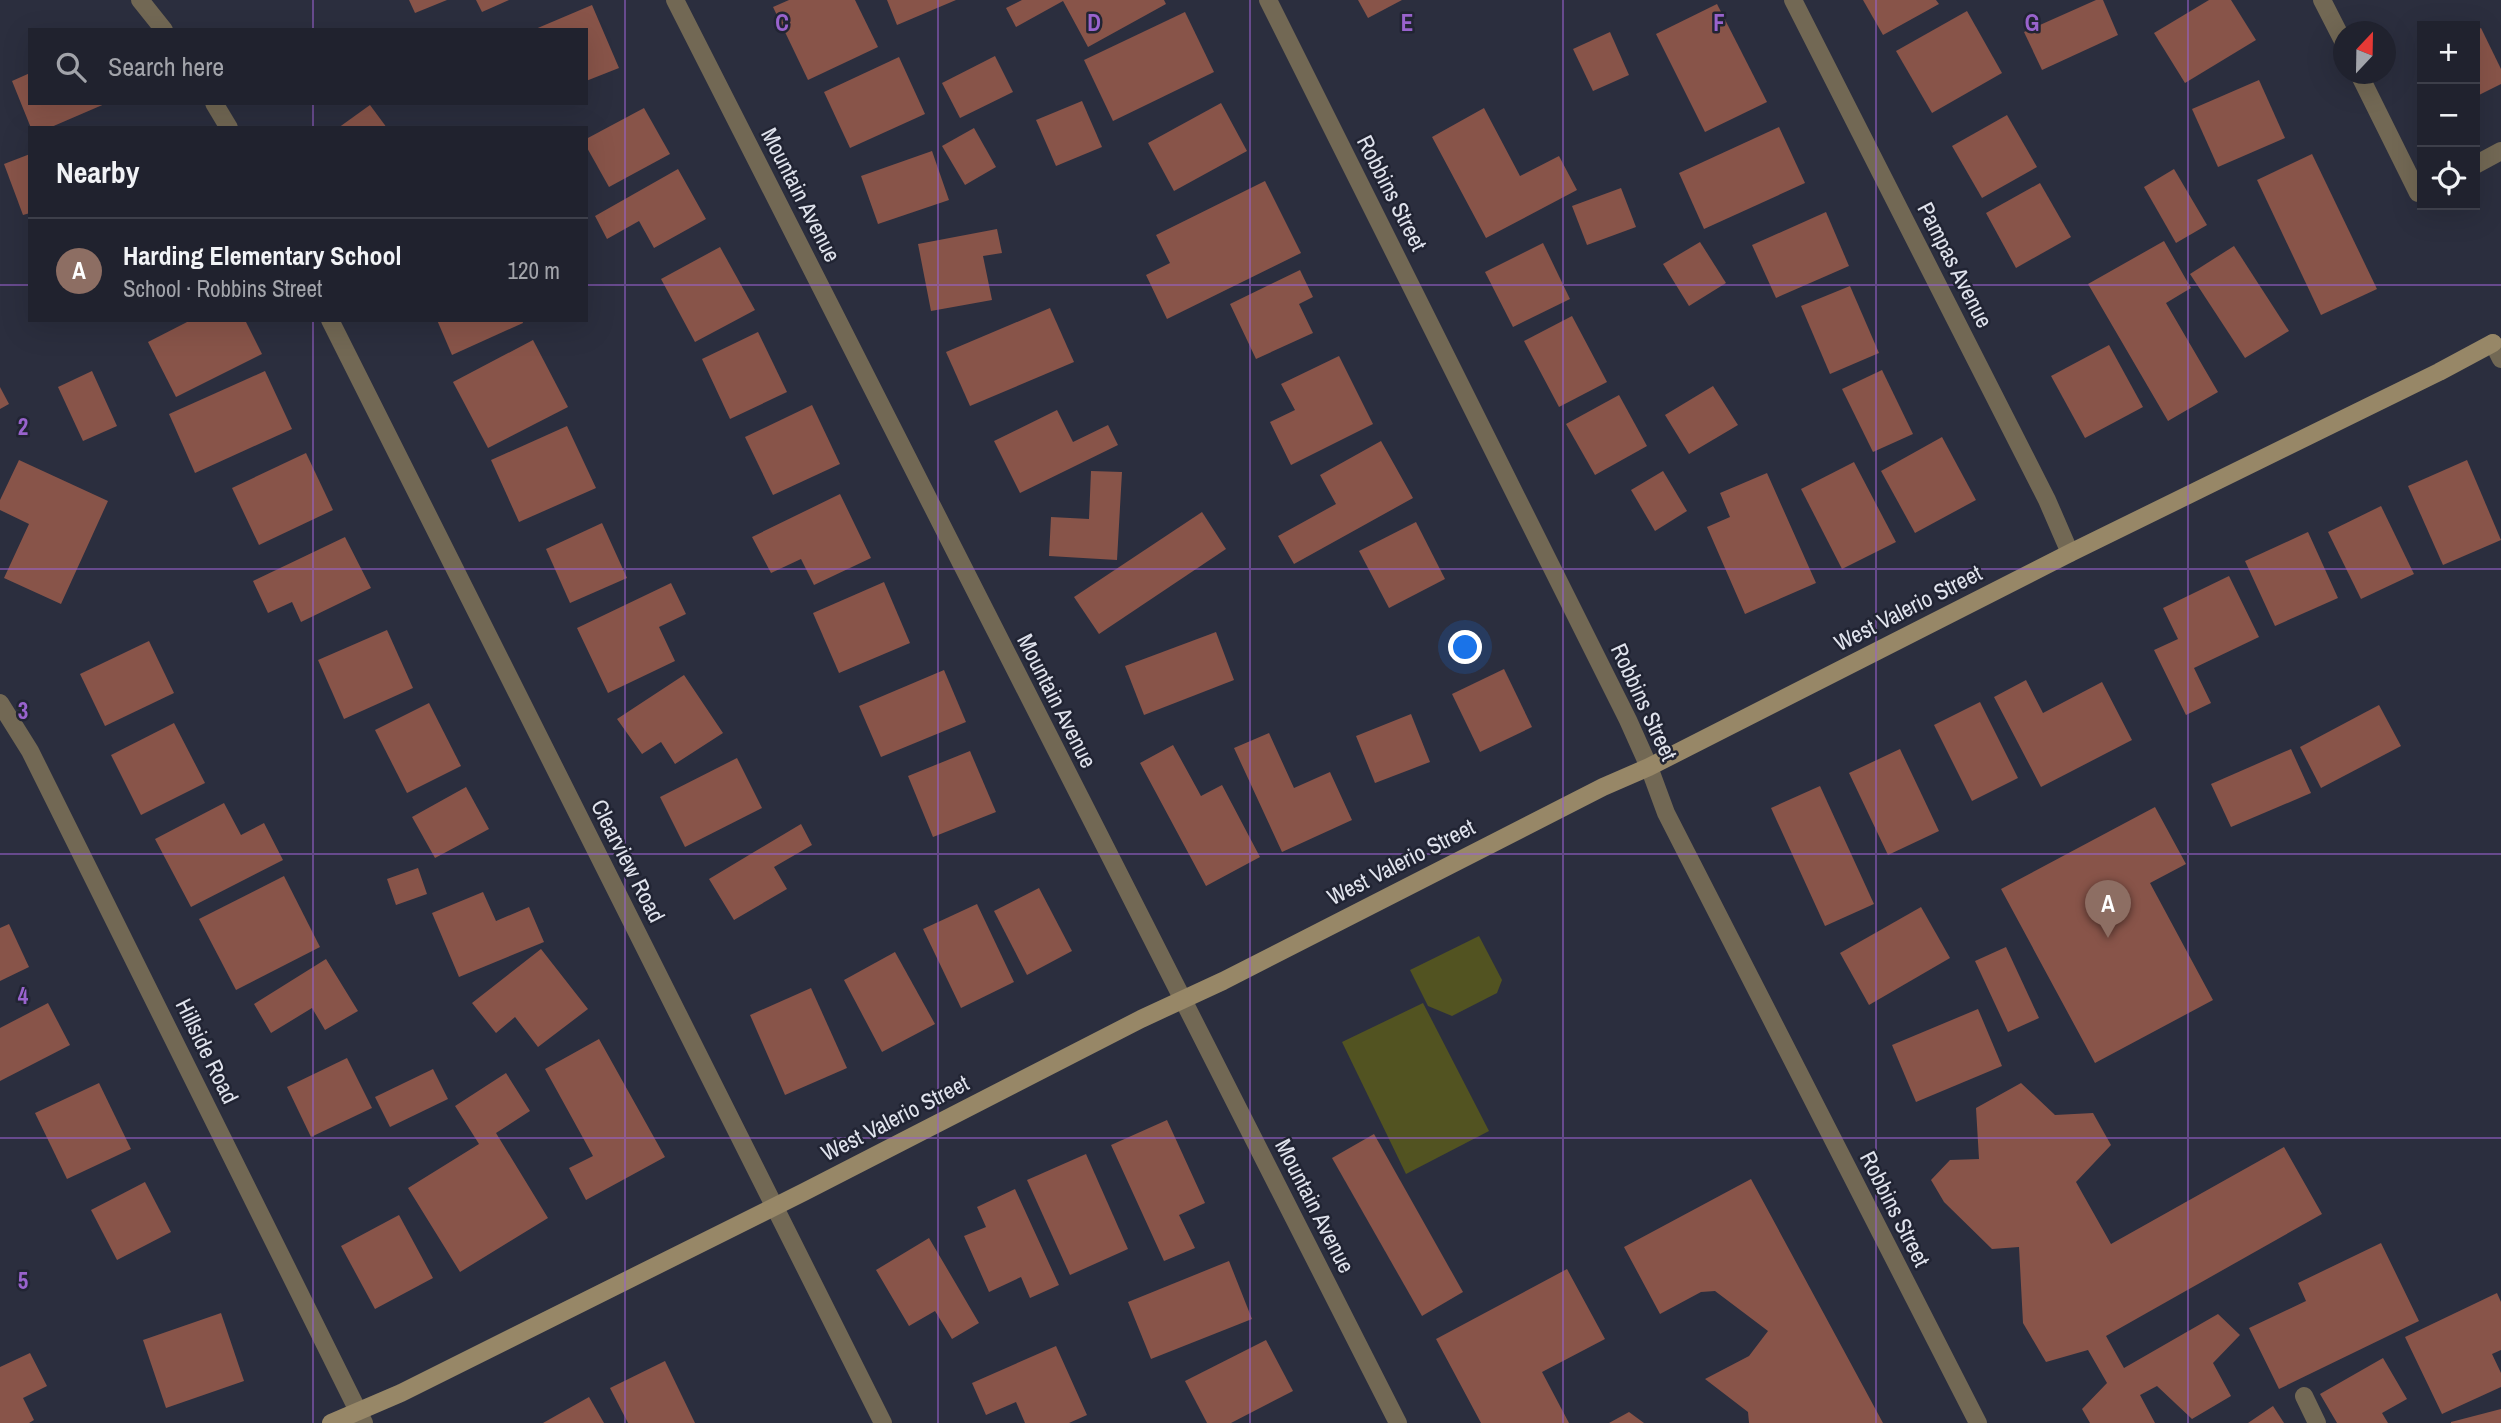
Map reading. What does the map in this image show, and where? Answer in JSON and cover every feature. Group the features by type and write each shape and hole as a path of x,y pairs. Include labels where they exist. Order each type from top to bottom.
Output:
{"street":[{"path":"140,0 161,28"},
{"name":"Mountain Avenue","path":"675,0 1398,1423"},
{"name":"Robbins Street","path":"1268,0 1649,767 1665,813 1978,1423"},
{"name":"Pampas Avenue","path":"1793,0 2041,488 2070,553"},
{"path":"2322,0 2333,23"},
{"path":"2364,84 2417,186"},
{"path":"215,105 228,126"},
{"path":"2480,162 2501,152"},
{"name":"Clearview Road","path":"331,322 883,1423"},
{"name":"West Valerio Street","path":"331,1423 361,1417 1181,999 1223,981 1590,793 1649,767 2070,553 2426,378 2497,351"},
{"name":"Hillside Road","path":"0,703 30,751 361,1417"},
{"path":"2304,1396 2317,1423"}],"shaded area":[{"path":"1479,936 1502,980 1497,993 1452,1016 1428,1006 1410,970"},
{"path":"1423,1003 1489,1131 1406,1174 1342,1042"}],"building":[{"path":"409,0 447,0 415,13"},
{"path":"476,0 509,0 482,12"},
{"path":"789,0 855,0 878,47 808,80 773,7"},
{"path":"887,0 956,0 897,25"},
{"path":"1022,0 1164,0 1166,4 1088,47 1063,1 1016,27 1006,8"},
{"path":"1358,0 1402,0 1368,18"},
{"path":"1863,0 1936,0 1939,4 1883,35"},
{"path":"2096,0 2103,0 2118,35 2042,70 2024,32"},
{"path":"2209,0 2231,0 2256,40 2185,83 2154,33"},
{"path":"1717,4 1767,102 1705,132 1656,34"},
{"path":"592,5 619,68 588,80 588,28 538,28"},
{"path":"1967,11 2002,73 1932,113 1896,51"},
{"path":"1185,12 1214,72 1113,121 1084,60"},
{"path":"2480,28 2501,69 2501,84 2480,94 2480,84"},
{"path":"1610,32 1629,75 1593,91 1573,49"},
{"path":"995,56 1013,92 960,118 942,83"},
{"path":"899,57 925,114 850,148 824,92"},
{"path":"28,74 28,105 102,105 54,126 30,126 12,81"},
{"path":"2259,80 2285,138 2218,167 2192,109"},
{"path":"1082,101 1102,147 1056,166 1036,120"},
{"path":"1221,103 1247,151 1174,191 1148,143"},
{"path":"370,105 386,126 341,126"},
{"path":"644,108 670,154 609,187 588,150 588,138"},
{"path":"1484,108 1520,176 1559,156 1577,190 1486,238 1432,137"},
{"path":"2007,115 2037,167 1982,198 1952,146"},
{"path":"1779,127 1805,183 1704,229 1679,173"},
{"path":"974,128 996,167 965,185 942,146"},
{"path":"932,151 949,200 878,224 861,176"},
{"path":"2312,154 2377,289 2321,315 2257,180"},
{"path":"28,155 28,214 23,215 4,164"},
{"path":"678,169 706,219 654,248 639,221 607,239 595,216"},
{"path":"2174,169 2207,225 2176,243 2144,187"},
{"path":"1265,181 1301,253 1167,319 1146,275 1170,263 1156,235"},
{"path":"2040,183 2071,237 2016,268 1986,213"},
{"path":"1621,188 1636,227 1587,245 1572,206"},
{"path":"1826,212 1849,266 1776,298 1752,245"},
{"path":"997,229 1002,253 983,256 992,300 931,311 918,244"},
{"path":"2164,241 2191,288 2166,303 2218,392 2168,421 2088,284"},
{"path":"1700,242 1726,283 1689,306 1663,264"},
{"path":"1543,243 1570,299 1513,327 1485,272"},
{"path":"2234,246 2289,331 2245,358 2190,274"},
{"path":"720,247 755,310 695,342 661,279"},
{"path":"1300,270 1313,297 1299,304 1313,333 1256,359 1230,304"},
{"path":"1850,286 1879,353 1830,374 1801,306"},
{"path":"1050,308 1074,362 970,406 946,352"},
{"path":"1572,316 1607,382 1559,407 1524,341"},
{"path":"187,322 246,322 262,354 176,397 148,342"},
{"path":"438,322 523,322 523,323 452,355"},
{"path":"758,332 787,392 730,419 702,359"},
{"path":"533,340 568,407 488,448 453,382"},
{"path":"2109,345 2143,407 2085,438 2051,376"},
{"path":"1339,356 1373,424 1291,465 1270,422 1295,410 1281,384"},
{"path":"1882,370 1913,434 1873,452 1842,389"},
{"path":"92,371 117,426 83,441 58,387"},
{"path":"265,371 292,429 195,473 169,414"},
{"path":"1713,386 1738,425 1689,454 1665,415"},
{"path":"0,387 9,404 0,409"},
{"path":"1619,395 1647,446 1595,475 1566,424"},
{"path":"812,405 840,464 773,495 745,437"},
{"path":"1057,410 1073,442 1108,425 1118,445 1020,493 994,441"},
{"path":"567,426 596,488 519,522 491,460"},
{"path":"1942,437 1976,500 1915,533 1881,471"},
{"path":"1381,441 1413,498 1294,564 1278,536 1336,504 1320,475"},
{"path":"306,453 333,510 259,545 232,488"},
{"path":"19,460 108,501 61,604 4,578 29,524 0,510 0,500"},
{"path":"2467,460 2501,540 2443,565 2408,486"},
{"path":"1854,462 1896,542 1842,569 1801,489"},
{"path":"1091,471 1122,472 1117,560 1049,556 1051,517 1089,519"},
{"path":"1663,471 1687,511 1655,531 1631,490"},
{"path":"1767,473 1816,583 1745,614 1707,527 1730,517 1720,493"},
{"path":"840,494 871,558 814,585 801,559 771,573 752,537"},
{"path":"2381,506 2414,574 2361,599 2328,532"},
{"path":"1202,512 1226,549 1099,634 1074,597"},
{"path":"1416,522 1445,579 1389,608 1359,551"},
{"path":"602,523 627,578 570,603 546,549"},
{"path":"2308,532 2338,598 2275,626 2245,561"},
{"path":"345,537 371,588 301,622 292,602 268,613 253,581"},
{"path":"2229,576 2259,637 2194,668 2211,703 2186,715 2154,650 2178,639 2163,608"},
{"path":"884,582 910,643 839,673 813,613"},
{"path":"671,583 686,614 659,627 675,661 608,693 577,628"},
{"path":"387,630 413,688 344,719 318,660"},
{"path":"1216,632 1234,680 1144,715 1125,666"},
{"path":"149,641 174,693 105,726 80,674"},
{"path":"1504,669 1532,727 1480,752 1452,694"},
{"path":"944,670 966,722 881,757 859,706"},
{"path":"684,675 723,733 675,764 661,742 642,754 617,719"},
{"path":"2026,680 2043,713 2102,682 2132,740 2041,787 1994,697"},
{"path":"1980,702 2018,778 1972,801 1934,725"},
{"path":"429,703 461,766 407,793 375,730"},
{"path":"2379,705 2401,746 2321,788 2300,747"},
{"path":"1411,714 1430,762 1375,783 1356,736"},
{"path":"174,723 205,783 141,815 111,755"},
{"path":"1269,733 1294,788 1330,772 1352,820 1282,852 1234,748"},
{"path":"1173,745 1201,796 1222,785 1260,857 1206,886 1140,763"},
{"path":"1900,749 1939,831 1888,855 1849,773"},
{"path":"2291,749 2311,793 2231,827 2211,784"},
{"path":"970,751 996,812 933,837 908,776"},
{"path":"737,758 762,808 685,847 660,797"},
{"path":"1820,786 1874,904 1825,926 1771,808"},
{"path":"466,787 489,829 435,858 412,817"},
{"path":"224,803 241,835 264,823 283,860 191,907 155,839"},
{"path":"2155,807 2186,864 2150,883 2213,1000 2095,1063 2001,889"},
{"path":"801,824 812,845 774,867 787,889 734,920 709,879"},
{"path":"418,868 427,894 396,905 387,879"},
{"path":"284,876 320,947 236,990 199,919"},
{"path":"1039,888 1072,951 1027,975 994,911"},
{"path":"483,892 496,921 529,907 544,942 459,977 432,913"},
{"path":"977,904 1014,982 961,1008 923,929"},
{"path":"1921,907 1950,958 1869,1005 1840,953"},
{"path":"9,924 29,967 0,981 0,928"},
{"path":"2006,947 2039,1018 2008,1032 1975,961"},
{"path":"541,949 588,1009 538,1047 515,1017 496,1033 472,1003"},
{"path":"895,952 935,1024 882,1052 844,980"},
{"path":"326,959 358,1011 325,1030 312,1008 271,1033 254,1004"},
{"path":"811,988 847,1068 785,1095 750,1015"},
{"path":"48,1003 70,1045 0,1081 0,1028"},
{"path":"1978,1009 2002,1066 1916,1102 1892,1045"},
{"path":"599,1039 665,1157 586,1200 569,1168 593,1156 545,1069"},
{"path":"347,1058 372,1108 311,1137 287,1087"},
{"path":"433,1069 448,1099 390,1127 375,1097"},
{"path":"506,1073 530,1111 496,1133 548,1218 460,1272 408,1188 479,1144 455,1106"},
{"path":"99,1083 131,1149 67,1179 35,1113"},
{"path":"2021,1083 2055,1115 2093,1113 2111,1145 2076,1182 2111,1244 2284,1147 2322,1214 2106,1336 2124,1368 2218,1314 2240,1335 2213,1363 2231,1396 2192,1419 2157,1386 2140,1395 2155,1423 2090,1423 2082,1409 2107,1383 2088,1350 2046,1362 2023,1323 2019,1247 1992,1249 1944,1202 1931,1180 1950,1160 1979,1159 1976,1108"},
{"path":"1167,1120 1205,1203 1179,1215 1195,1248 1164,1261 1111,1145"},
{"path":"1374,1134 1463,1292 1422,1316 1332,1158"},
{"path":"1086,1154 1128,1249 1070,1275 1027,1180"},
{"path":"1751,1179 1883,1423 1749,1423 1748,1412 1705,1379 1749,1356 1768,1331 1715,1291 1701,1292 1660,1314 1624,1247"},
{"path":"145,1182 171,1232 117,1260 91,1210"},
{"path":"1015,1189 1059,1285 1030,1298 1021,1277 989,1292 964,1236 986,1227 977,1207"},
{"path":"399,1215 433,1278 375,1309 341,1246"},
{"path":"929,1238 979,1323 952,1339 935,1311 909,1326 876,1270"},
{"path":"2381,1243 2419,1321 2279,1389 2249,1328 2306,1301 2298,1283"},
{"path":"1229,1261 1252,1319 1151,1359 1128,1302"},
{"path":"1567,1269 1605,1339 1542,1372 1569,1423 1481,1423 1436,1339"},
{"path":"2497,1293 2501,1302 2501,1350 2492,1354 2501,1373 2501,1387 2442,1414 2405,1337"},
{"path":"221,1313 244,1381 166,1408 143,1340"},
{"path":"1266,1340 1293,1391 1231,1423 1207,1423 1185,1381"},
{"path":"1056,1346 1087,1415 1069,1423 1025,1423 1016,1402 986,1415 972,1383"},
{"path":"30,1353 47,1386 23,1398 34,1420 29,1423 0,1423 0,1367"},
{"path":"2383,1358 2407,1399 2382,1413 2388,1423 2337,1423 2320,1394"},
{"path":"665,1361 695,1423 628,1423 610,1388"},
{"path":"589,1397 604,1423 543,1423"},
{"path":"2273,1406 2284,1423 2248,1423"},
{"path":"2501,1409 2501,1423 2451,1423 2451,1422"},
{"path":"1629,1412 1644,1423 1609,1423"}],"place":[{"name":"Harding Elementary School","path":"2108,938"}]}
